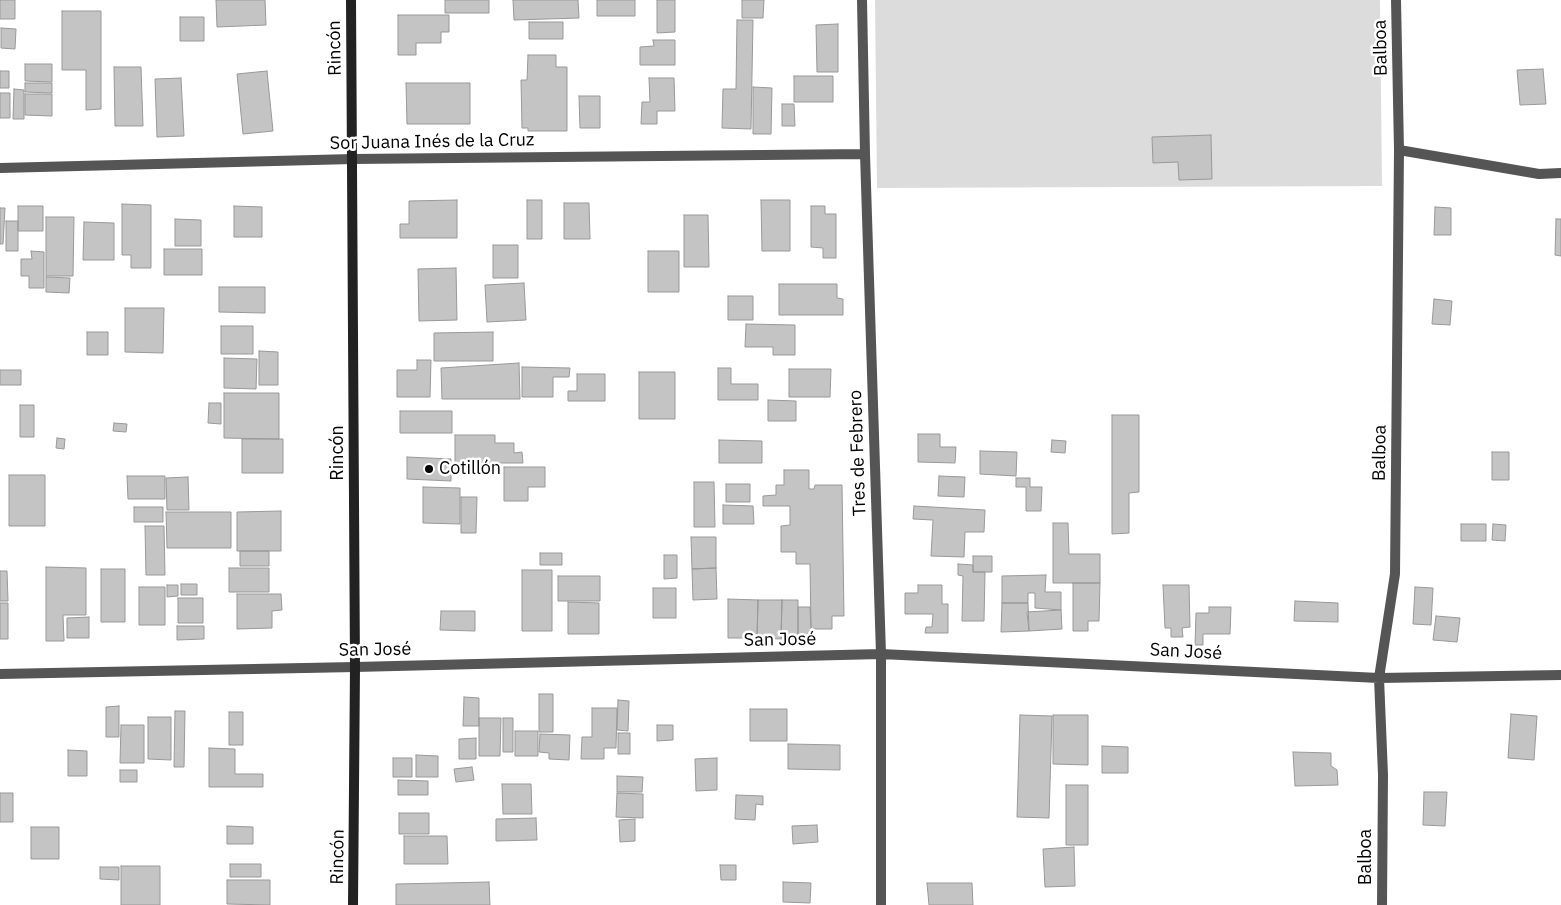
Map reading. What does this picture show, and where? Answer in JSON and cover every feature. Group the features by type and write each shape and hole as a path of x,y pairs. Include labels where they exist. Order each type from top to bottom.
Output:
{"street":[{"name":"Rincón","path":"351,0 356,667 353,905"},
{"name":"Tres de Febrero","path":"862,0 881,654 881,905"},
{"name":"Balboa","path":"1382,905 1383,775 1379,678 1395,574 1399,150 1396,0"},
{"path":"1399,150 1539,174 1561,173"},
{"name":"Sor Juana Inés de la Cruz","path":"0,168 353,159 865,154"},
{"name":"San José","path":"0,674 881,654 1379,678 1561,675"}],"shaded area":[{"path":"875,0 1380,0 1382,186 877,188"}],"building":[{"path":"0,0 15,0 15,19 0,19"},
{"path":"216,0 265,0 266,25 217,27"},
{"path":"445,0 489,0 489,13 445,13"},
{"path":"513,0 578,0 579,18 514,20"},
{"path":"597,0 635,0 635,16 597,16"},
{"path":"657,0 675,0 675,32 657,33"},
{"path":"742,0 764,0 763,18 742,18"},
{"path":"62,11 101,11 101,109 86,110 86,70 62,70"},
{"path":"398,15 449,15 449,32 441,32 441,43 416,43 416,55 398,55"},
{"path":"180,17 204,17 204,41 180,41"},
{"path":"737,20 753,20 751,129 722,128 723,89 736,89"},
{"path":"529,22 563,22 563,39 529,39"},
{"path":"838,24 838,72 817,72 816,25"},
{"path":"1,28 16,29 15,49 1,48"},
{"path":"653,40 675,40 675,65 640,65 640,47 654,46"},
{"path":"528,55 556,55 556,67 567,67 567,131 528,131 528,128 522,128 521,80 527,80"},
{"path":"25,64 52,64 52,82 25,81"},
{"path":"114,67 141,67 143,126 115,126"},
{"path":"1543,69 1546,104 1520,105 1517,70"},
{"path":"0,71 9,71 9,88 0,88"},
{"path":"267,71 273,131 243,134 237,74"},
{"path":"794,76 833,76 833,102 794,102"},
{"path":"181,78 184,136 157,137 155,79"},
{"path":"649,78 674,78 675,111 657,111 657,124 641,124 642,102 650,102"},
{"path":"25,83 52,83 52,93 25,92"},
{"path":"406,83 470,83 470,124 407,124"},
{"path":"753,87 772,88 771,134 753,134"},
{"path":"14,89 24,90 24,119 13,119"},
{"path":"0,93 10,93 10,118 0,118"},
{"path":"25,94 52,94 52,116 25,115"},
{"path":"579,96 600,96 600,128 580,128"},
{"path":"782,104 794,104 795,126 782,126"},
{"path":"1211,135 1212,179 1179,180 1178,162 1153,163 1152,137"},
{"path":"457,200 457,238 400,238 400,224 409,224 409,201"},
{"path":"527,200 542,200 542,239 527,239"},
{"path":"761,200 790,200 790,251 762,251"},
{"path":"564,203 589,203 590,239 564,239"},
{"path":"122,204 151,205 151,268 131,268 131,255 122,255"},
{"path":"18,206 43,206 43,231 18,231"},
{"path":"234,206 262,207 262,237 234,237"},
{"path":"811,206 825,206 825,214 836,214 836,258 823,258 823,248 811,247"},
{"path":"1435,207 1451,208 1451,235 1434,235"},
{"path":"0,208 5,208 3,244 0,244"},
{"path":"684,215 708,215 709,267 684,267"},
{"path":"46,217 74,217 73,276 46,276"},
{"path":"175,219 201,220 201,246 175,246"},
{"path":"1556,219 1561,219 1561,256 1555,255"},
{"path":"6,221 18,221 18,251 6,251"},
{"path":"84,222 114,223 114,260 83,260"},
{"path":"493,245 518,245 518,278 493,278"},
{"path":"164,249 202,249 202,275 164,275"},
{"path":"31,251 44,252 44,288 29,288 29,276 21,276 21,259 32,259"},
{"path":"648,251 679,251 679,292 648,292"},
{"path":"456,268 457,320 419,321 418,269"},
{"path":"46,277 70,278 69,293 46,292"},
{"path":"524,283 526,320 487,322 485,285"},
{"path":"779,284 837,284 837,298 843,299 843,315 779,315"},
{"path":"219,287 265,287 265,313 219,312"},
{"path":"728,296 753,296 753,320 728,320"},
{"path":"1434,299 1452,301 1450,325 1432,324"},
{"path":"125,308 164,308 163,353 125,352"},
{"path":"746,324 795,325 795,355 773,355 773,347 745,347"},
{"path":"221,326 253,326 253,354 221,354"},
{"path":"87,332 108,332 108,355 87,355"},
{"path":"493,332 493,361 434,361 434,333"},
{"path":"259,351 278,352 278,385 259,385"},
{"path":"224,358 257,359 256,389 224,388"},
{"path":"417,360 431,360 430,397 397,397 397,370 417,370"},
{"path":"519,363 520,399 442,399 441,368"},
{"path":"522,367 570,368 569,377 553,377 553,397 522,397"},
{"path":"718,368 731,368 731,384 758,384 758,400 718,400"},
{"path":"789,369 831,369 830,397 789,397"},
{"path":"0,370 21,370 21,385 0,385"},
{"path":"639,372 675,372 675,419 639,419"},
{"path":"577,374 605,374 605,401 568,401 568,391 577,391"},
{"path":"224,393 279,393 279,439 224,438"},
{"path":"768,400 796,401 796,421 768,421"},
{"path":"209,403 221,403 221,424 208,423"},
{"path":"20,405 34,405 34,437 20,437"},
{"path":"400,411 452,411 452,433 400,433"},
{"path":"1112,415 1139,415 1139,492 1129,493 1129,533 1112,534"},
{"path":"114,423 127,424 126,432 113,431"},
{"path":"918,434 940,434 940,447 956,447 955,463 918,462"},
{"path":"455,435 495,435 495,443 514,443 514,453 522,452 523,463 476,463 476,473 455,473"},
{"path":"57,438 65,439 64,449 56,448"},
{"path":"242,439 283,439 283,473 242,473"},
{"path":"719,440 762,441 762,463 719,463"},
{"path":"1052,440 1066,441 1065,453 1051,452"},
{"path":"980,451 1017,452 1016,476 980,474"},
{"path":"1492,452 1509,452 1509,480 1492,480"},
{"name":"Cotillón","path":"407,457 451,459 451,481 407,479"},
{"path":"504,467 545,467 545,487 528,487 528,501 504,501"},
{"path":"784,470 809,470 809,489 814,489 815,485 842,485 844,616 832,616 832,629 811,629 810,564 796,564 796,552 781,552 781,526 790,525 790,506 763,506 763,496 776,495 776,485 784,485"},
{"path":"9,475 45,475 45,526 9,526"},
{"path":"127,476 165,476 165,499 128,499"},
{"path":"939,476 965,477 964,497 938,496"},
{"path":"188,477 189,510 167,510 166,478"},
{"path":"1016,478 1030,478 1030,487 1042,487 1041,511 1026,511 1026,487 1016,487"},
{"path":"694,482 714,482 715,527 694,527"},
{"path":"726,484 750,484 750,502 726,502"},
{"path":"423,487 460,488 460,524 423,523"},
{"path":"461,497 477,497 476,533 461,533"},
{"path":"723,505 753,506 754,524 723,524"},
{"path":"914,506 985,510 984,532 965,532 964,557 931,556 933,520 913,519"},
{"path":"134,507 163,507 163,522 134,522"},
{"path":"281,511 281,551 237,551 237,512"},
{"path":"166,512 231,512 231,548 167,548"},
{"path":"1053,523 1068,523 1069,554 1100,554 1100,583 1053,583"},
{"path":"1461,524 1486,524 1486,541 1461,541"},
{"path":"1493,524 1506,525 1505,541 1492,540"},
{"path":"145,526 164,526 165,575 146,575"},
{"path":"691,537 716,537 716,568 692,569"},
{"path":"240,551 269,551 269,566 240,566"},
{"path":"540,553 562,553 562,565 540,565"},
{"path":"664,555 677,555 677,578 664,579"},
{"path":"973,556 992,556 992,572 973,572"},
{"path":"958,564 973,565 973,572 985,572 984,621 962,621 963,576 958,575"},
{"path":"46,567 86,568 86,615 63,615 64,641 46,641"},
{"path":"229,568 269,568 269,592 229,592"},
{"path":"716,568 717,599 693,600 692,569"},
{"path":"101,569 125,569 125,622 101,622"},
{"path":"522,570 552,570 552,631 522,631"},
{"path":"0,571 7,571 8,601 0,601"},
{"path":"1046,575 1045,592 1061,592 1061,610 1035,608 1035,593 1028,593 1028,603 1002,603 1002,576"},
{"path":"558,576 600,576 600,601 558,601"},
{"path":"1073,583 1100,583 1099,621 1088,621 1088,631 1073,631"},
{"path":"181,584 197,584 197,595 181,595"},
{"path":"167,585 178,585 178,596 167,597"},
{"path":"918,585 942,585 942,604 948,604 948,633 925,633 926,627 932,627 933,614 905,614 905,593 918,593"},
{"path":"1163,585 1189,585 1190,627 1182,628 1183,637 1171,637 1171,628 1165,628"},
{"path":"139,587 165,587 165,625 139,625"},
{"path":"1415,587 1433,588 1431,625 1413,624"},
{"path":"653,588 676,588 676,618 653,618"},
{"path":"237,594 281,594 282,610 272,611 272,628 237,629"},
{"path":"178,598 203,598 203,623 178,623"},
{"path":"728,599 758,600 757,638 728,638"},
{"path":"758,600 782,600 781,639 757,638"},
{"path":"782,600 798,600 798,638 781,639"},
{"path":"1295,601 1338,603 1338,622 1294,621"},
{"path":"568,602 599,603 599,634 568,634"},
{"path":"0,603 8,603 8,639 0,639"},
{"path":"1002,603 1028,603 1029,631 1001,632"},
{"path":"798,607 810,607 811,629 816,638 798,638"},
{"path":"1209,607 1231,607 1230,634 1203,634 1203,645 1195,645 1196,613 1209,613"},
{"path":"1061,610 1062,629 1029,631 1027,612"},
{"path":"441,611 475,611 475,631 440,630"},
{"path":"1436,616 1460,618 1457,642 1433,640"},
{"path":"89,617 89,638 67,638 67,618"},
{"path":"177,626 204,626 204,639 177,640"},
{"path":"539,694 553,694 553,732 539,732"},
{"path":"464,697 479,698 479,726 463,726"},
{"path":"618,700 629,701 628,731 617,730"},
{"path":"119,706 119,737 106,737 106,707"},
{"path":"592,708 617,708 616,748 604,748 604,759 581,759 582,737 592,737"},
{"path":"750,709 787,709 787,741 750,741"},
{"path":"175,711 185,711 184,767 174,767"},
{"path":"229,712 243,712 243,745 229,745"},
{"path":"1511,714 1537,716 1534,760 1508,758"},
{"path":"1020,715 1052,716 1049,818 1017,817"},
{"path":"1053,715 1088,715 1088,765 1053,764"},
{"path":"148,717 171,717 171,760 148,759"},
{"path":"479,718 501,718 500,756 479,756"},
{"path":"503,718 513,718 513,752 503,752"},
{"path":"121,725 144,725 144,763 120,763"},
{"path":"657,725 673,725 673,740 657,741"},
{"path":"515,731 538,731 538,756 515,756"},
{"path":"618,733 630,733 630,754 618,754"},
{"path":"540,734 570,735 569,760 549,759 549,753 539,752"},
{"path":"476,738 476,759 459,759 459,739"},
{"path":"788,744 840,745 840,770 788,769"},
{"path":"1102,746 1128,747 1128,773 1102,773"},
{"path":"209,748 235,749 235,774 263,774 263,787 209,787"},
{"path":"68,750 87,751 87,776 68,776"},
{"path":"1293,752 1331,753 1331,766 1337,770 1338,785 1295,786"},
{"path":"416,755 438,756 438,777 416,777"},
{"path":"393,758 412,758 412,777 393,777"},
{"path":"717,758 717,790 696,791 695,759"},
{"path":"472,767 474,780 456,782 454,769"},
{"path":"120,770 137,770 137,782 120,782"},
{"path":"617,776 643,777 642,792 617,792"},
{"path":"398,780 428,781 428,795 398,795"},
{"path":"502,784 531,784 532,814 503,814"},
{"path":"1066,785 1088,785 1088,845 1066,845"},
{"path":"1424,792 1447,792 1445,826 1423,825"},
{"path":"0,793 13,793 13,822 0,822"},
{"path":"617,793 643,794 643,818 616,817"},
{"path":"736,795 763,796 763,805 756,804 755,820 735,819"},
{"path":"399,813 429,813 429,834 399,834"},
{"path":"536,818 537,840 496,841 496,819"},
{"path":"635,819 635,841 620,842 619,820"},
{"path":"817,825 818,842 793,844 792,826"},
{"path":"227,826 253,827 253,844 227,844"},
{"path":"31,827 59,827 59,859 31,859"},
{"path":"404,836 447,836 448,864 404,864"},
{"path":"1074,847 1075,886 1045,887 1043,849"},
{"path":"230,864 261,864 261,877 230,877"},
{"path":"720,865 736,865 736,880 721,880"},
{"path":"121,866 160,866 160,905 121,905"},
{"path":"100,867 119,867 119,880 100,879"},
{"path":"227,880 270,880 270,905 227,904"},
{"path":"489,882 490,905 396,905 396,884"},
{"path":"783,882 811,883 810,903 783,902"},
{"path":"927,883 972,883 973,905 929,905"}],"place":[{"name":"Cotillón","path":"429,469"}]}
